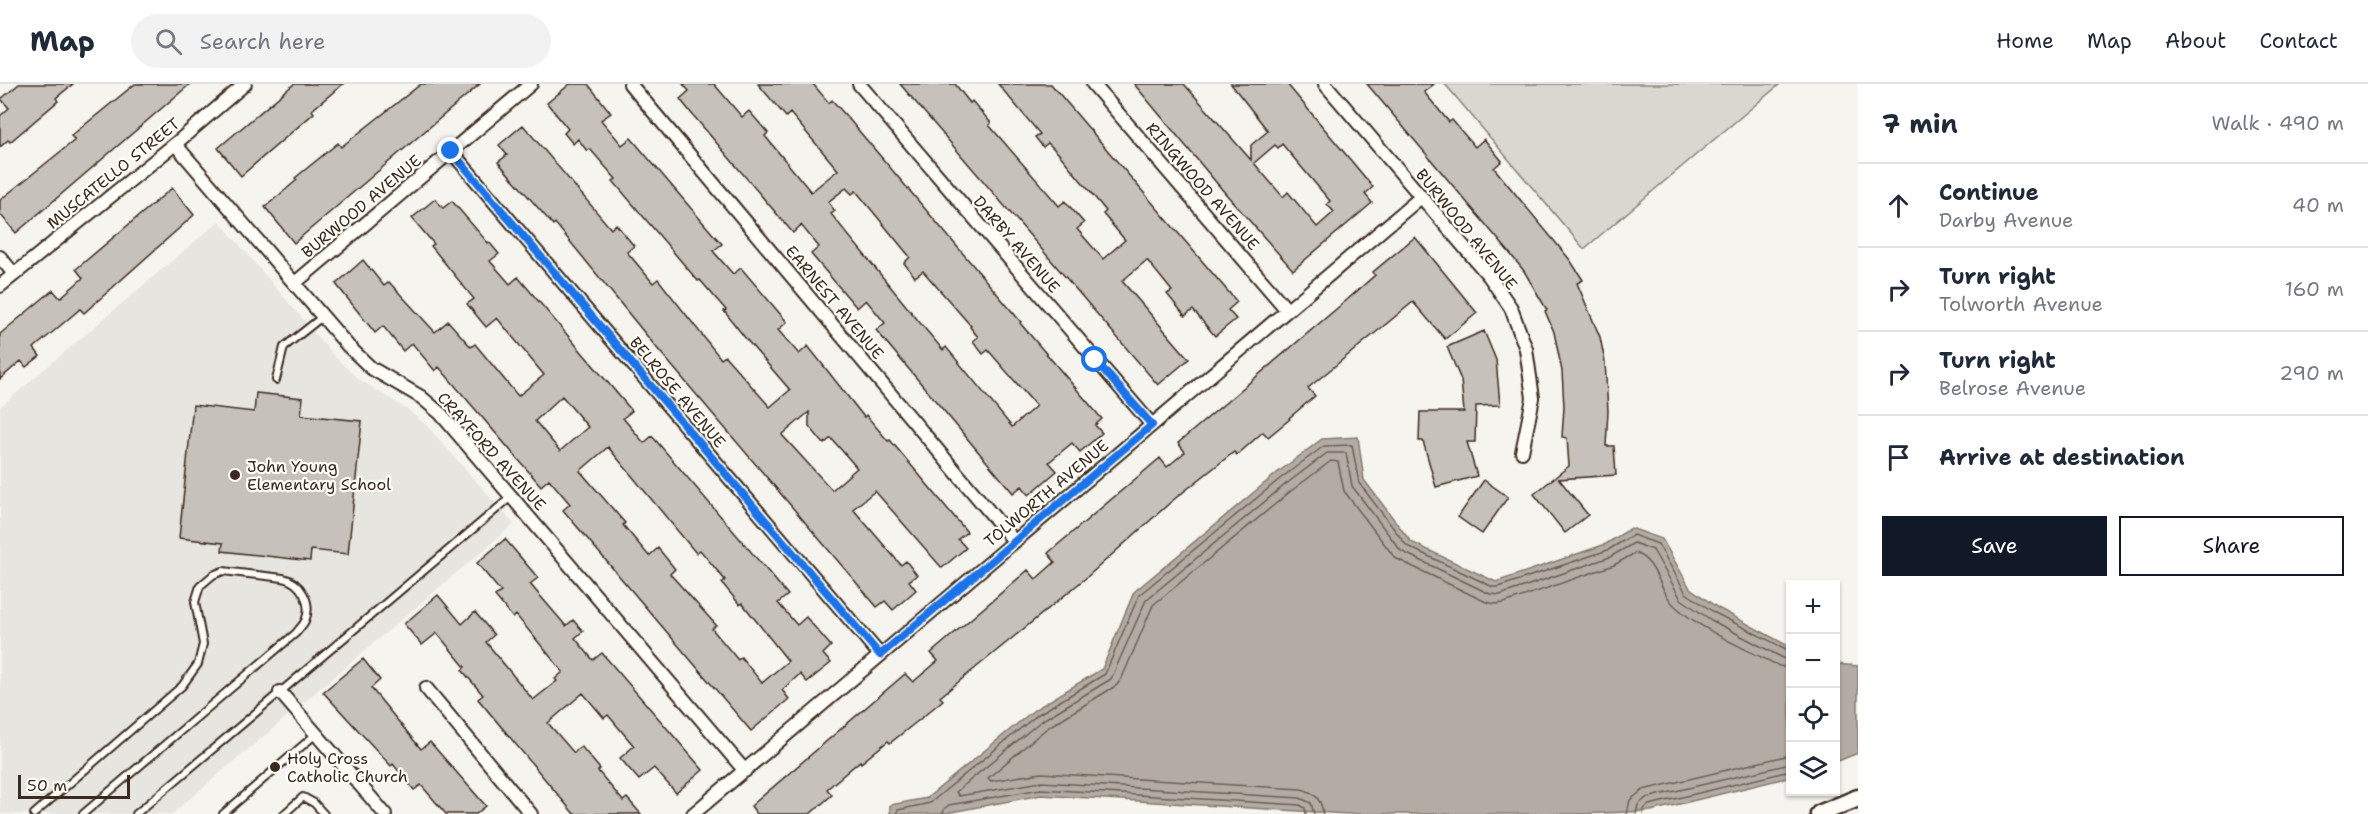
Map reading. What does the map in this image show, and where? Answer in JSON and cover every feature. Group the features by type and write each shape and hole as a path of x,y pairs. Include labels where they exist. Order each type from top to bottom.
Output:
{"street":[{"name":"MUSCATELLO STREET","path":"0,286 245,84"},
{"name":"BURWOOD AVENUE","path":"295,283 531,84"},
{"name":"EARNEST AVENUE","path":"630,84 1014,541"},
{"name":"DARBY AVENUE","path":"859,84 1152,425"},
{"name":"RINGWOOD AVENUE","path":"1093,84 1287,310"},
{"name":"BURWOOD AVENUE","path":"1325,84 1489,276 1511,308 1526,349 1533,398 1522,452"},
{"name":"CRAYFORD AVENUE","path":"175,144 348,346 371,368 421,397 441,414 745,771"},
{"name":"BELROSE AVENUE","path":"451,151 880,655"},
{"name":"TOLWORTH AVENUE","path":"693,814 1421,197"},
{"path":"0,257 14,274"},
{"path":"426,688 531,814"},
{"path":"280,692 385,814"},
{"path":"1820,814 1858,798"}],"lane":[{"path":"276,380 284,347 323,316"},
{"path":"136,814 511,497"},
{"path":"34,814 182,686 198,664 203,644 201,625 196,612 200,586 213,575 223,571 290,580 303,593 307,610 305,621 296,633 82,814"},
{"path":"223,814 316,734"},
{"path":"284,814 303,797 314,803 324,814"}],"shaded area":[{"path":"1445,84 1780,84 1584,249"},
{"name":"John Young Elementary School","path":"219,221 335,357 357,378 408,410 427,426 514,524 172,814 0,814 0,407"}],"water":[{"path":"1358,437 1364,480 1411,542 1496,582 1606,544 1631,528 1662,539 1690,588 1718,608 1786,645 1786,778 1651,811 1579,814 1348,814 1041,795 941,814 890,814 890,805 927,798 1034,710 1102,669 1134,592 1277,473 1322,439"},
{"path":"1840,664 1858,666 1858,753 1840,760"}],"building":[{"path":"19,84 73,84 56,98 58,101 10,142 8,140 0,147 0,116 9,108 1,99"},
{"path":"135,84 190,84 16,233 0,214 0,200 75,140 71,136"},
{"path":"294,84 343,84 312,110 314,113 241,176 218,148"},
{"path":"421,84 480,84 294,243 265,207 297,180 295,178 338,143 341,147"},
{"path":"570,84 588,84 611,113 601,120 622,145 631,138 722,244 713,251 733,274 741,268 787,322 778,330 799,354 808,346 864,417 866,415 888,441 890,440 967,532 958,539 966,548 942,568 875,491 853,509 901,565 906,561 917,575 909,581 916,590 893,610 885,601 877,607 656,347 555,223 553,225 498,162 507,155 499,145 523,125 611,229 616,224 634,246 627,252 653,283 658,279 721,359 725,356 770,407 790,390 746,339 724,311 726,310 700,280 698,281 613,181 616,179 590,149 587,151 578,139 573,144 564,133 568,129 547,103","holes":["809,412 809,426 824,444 831,438 857,468 832,490 782,435"]},
{"path":"683,84 714,84 742,117 749,111 768,133 765,136 811,192 838,170 790,113 786,117 758,84 813,84 829,103 832,100 848,118 1102,419 1095,425 1102,433 1080,452 1072,443 1049,462 1057,471 1029,495 1022,486 1013,493 876,330 885,323 866,300 857,308 811,254 819,247 801,225 793,233 692,114 680,99 689,91","holes":["846,188 852,194 856,191 910,257 904,263 915,277 923,271 971,326 978,337 973,341 983,354 988,350 1036,406 1012,427 946,347 943,350 831,214 835,211 828,202"]},
{"path":"900,84 955,84 970,103 972,101 991,123 989,125 1059,206 1065,201 1084,223 1077,229 1103,259 1125,240 1103,214 1106,211 1059,154 1048,143 1043,147 1035,137 1040,134 998,84 1051,84 1237,302 1228,310 1236,319 1215,336 1193,310 1185,316 1167,294 1172,291 1147,260 1122,281 1189,359 1158,385"},
{"path":"1134,84 1184,84 1251,160 1251,145 1268,131 1231,84 1287,84 1373,187 1365,194 1372,203 1293,270","holes":["1282,144 1330,201 1327,204 1334,212 1317,227 1288,192 1283,197 1254,163 1275,145 1278,148"]},
{"path":"1367,84 1434,84 1424,92 1449,122 1452,120 1475,147 1484,139 1502,161 1494,168 1570,260 1583,280 1577,283 1600,337 1605,362 1608,411 1606,446 1614,446 1616,475 1559,479 1588,515 1565,533 1534,494 1569,466 1567,438 1562,437 1564,407 1562,371 1554,332 1545,311 1547,310 1524,271"},
{"path":"172,188 194,215 84,313 80,309 34,348 40,356 26,367 21,361 0,379 0,334 53,290 60,298 83,278 76,269"},
{"path":"435,199 443,208 452,201 499,254 490,261 510,284 518,277 632,411 623,418 644,443 652,436 788,595 778,603 797,625 806,617 831,646 823,654 831,663 807,682 800,674 782,690 789,699 751,731 563,510 570,504 549,479 541,486 439,367 435,371 412,343 403,351 383,326 375,333 336,284 363,260 384,286 389,282 435,332 448,321 471,347 475,344 518,396 544,375 497,318 486,327 467,304 474,299 431,246 434,244 412,218","holes":["562,396 588,427 560,451 535,421","608,447 696,553 700,550 725,580 722,583 740,605 742,603 788,661 762,683 741,657 738,660 712,629 716,625 670,574 675,569 658,548 649,556 623,525 625,523 580,471"]},
{"path":"1415,237 1477,313 1445,339 1413,302 1308,388 1315,396 1290,419 1268,437 1263,432 1237,455 1234,452 1172,501 1087,577 940,697 943,700 890,743 888,741 861,763 860,761 827,789 832,795 810,814 757,814 751,806 905,674 913,682 938,661 931,653 1028,570 1036,579 1055,562 1048,553 1160,458 1167,467 1185,452 1178,443 1348,299 1375,275 1373,272"},
{"path":"1484,331 1496,360 1500,405 1476,406 1475,442 1467,442 1477,476 1436,487 1423,441 1419,441 1420,412 1464,412 1461,380 1447,347"},
{"path":"256,393 303,398 301,415 362,421 348,554 311,550 310,561 222,551 223,543 179,538 193,405 254,412"},
{"path":"1484,480 1508,497 1482,534 1458,517"},
{"path":"505,539 538,578 530,584 566,626 573,620 583,631 575,638 593,660 602,653 703,770 676,793 654,768 639,780 620,758 634,746 608,715 604,718 583,693 548,723 574,753 581,746 623,801 627,798 641,814 574,814 478,699 483,695 462,670 465,667 437,633 422,645 404,624 438,595 462,624 475,612 494,635 486,642 533,700 557,681 555,679 563,672 516,615 513,618 495,596 501,592 477,563"},
{"path":"363,659 380,680 371,688 421,749 430,742 486,806 476,814 446,814 421,785 414,790 393,764 391,766 323,692"}],"place":[{"name":"John Young Elementary School","path":"235,475"},
{"name":"Holy Cross Catholic Church","path":"275,767"}],"route":[{"path":"451,151 880,655 1152,425 1095,360"}]}
